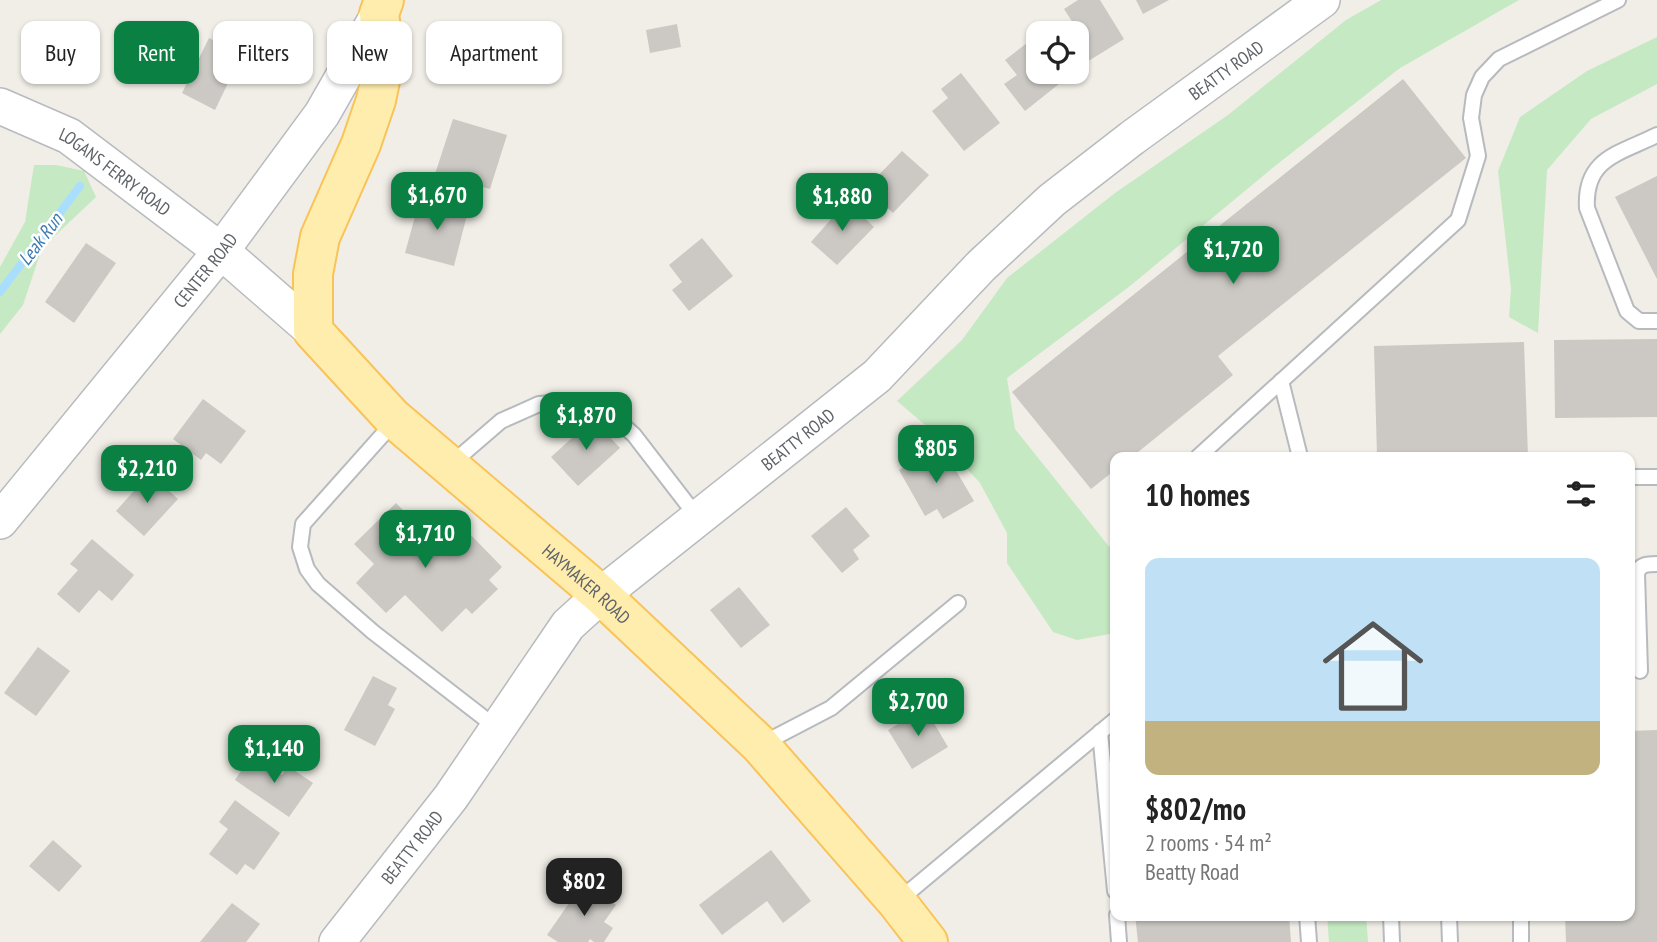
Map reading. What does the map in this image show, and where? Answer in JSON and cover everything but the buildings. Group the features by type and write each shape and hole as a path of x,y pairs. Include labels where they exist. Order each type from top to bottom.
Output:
{"main road":[{"path":"313,331 313,274 320,237 361,144 376,100 385,57 382,7"},
{"name":"HAYMAKER ROAD","path":"313,331 396,420 601,595 760,745 897,902 928,942"}],"street":[{"name":"BEATTY ROAD","path":"337,942 451,797 568,625 601,595 877,376 981,266 1052,200 1132,138 1322,0"},
{"name":"CENTER ROAD","path":"0,521 221,251 322,114 382,7"},
{"name":"LOGANS FERRY ROAD","path":"0,106 69,136 221,251"},
{"name":"HAYMAKER ROAD","path":"221,251 313,331"}],"lane":[{"path":"1203,452 1458,220 1478,156 1471,118 1474,95 1482,77 1499,59 1618,0"},
{"path":"1657,135 1600,163 1591,176 1586,192 1587,208 1627,312 1639,321 1657,321"},
{"path":"1281,381 1299,452"},
{"path":"449,466 500,421 539,404 580,401 607,411 634,435 698,519"},
{"path":"396,420 303,524 300,547 307,569 318,584 373,632 498,729"},
{"path":"1635,477 1657,477"},
{"path":"1640,671 1637,574 1643,565 1657,564"},
{"path":"760,745 831,708 958,603"},
{"path":"897,902 1110,723"},
{"path":"1100,732 1110,838"},
{"path":"1117,921 1119,942"},
{"path":"1307,921 1309,942"},
{"path":"1391,921 1392,942"},
{"path":"1449,921 1450,942"},
{"path":"1521,921 1521,942"}],"green space":[{"path":"1381,0 1519,0 1400,68 1275,166 1130,286 1007,378 1015,429 1110,548 1110,634 1077,640 1053,632 1007,563 1007,533 980,483 931,430 897,401 962,340 1007,278 1115,193 1228,115 1346,20"},
{"path":"1657,37 1657,84 1591,119 1547,170 1538,333 1509,317 1511,289 1498,171 1520,117 1587,71"},
{"path":"34,165 56,165 84,171 96,197 42,248 23,305 0,334 0,267 25,222"},
{"path":"1327,921 1366,921 1368,942 1329,942"}],"waterway":[{"name":"Leak Run","path":"0,292 80,186"}]}
